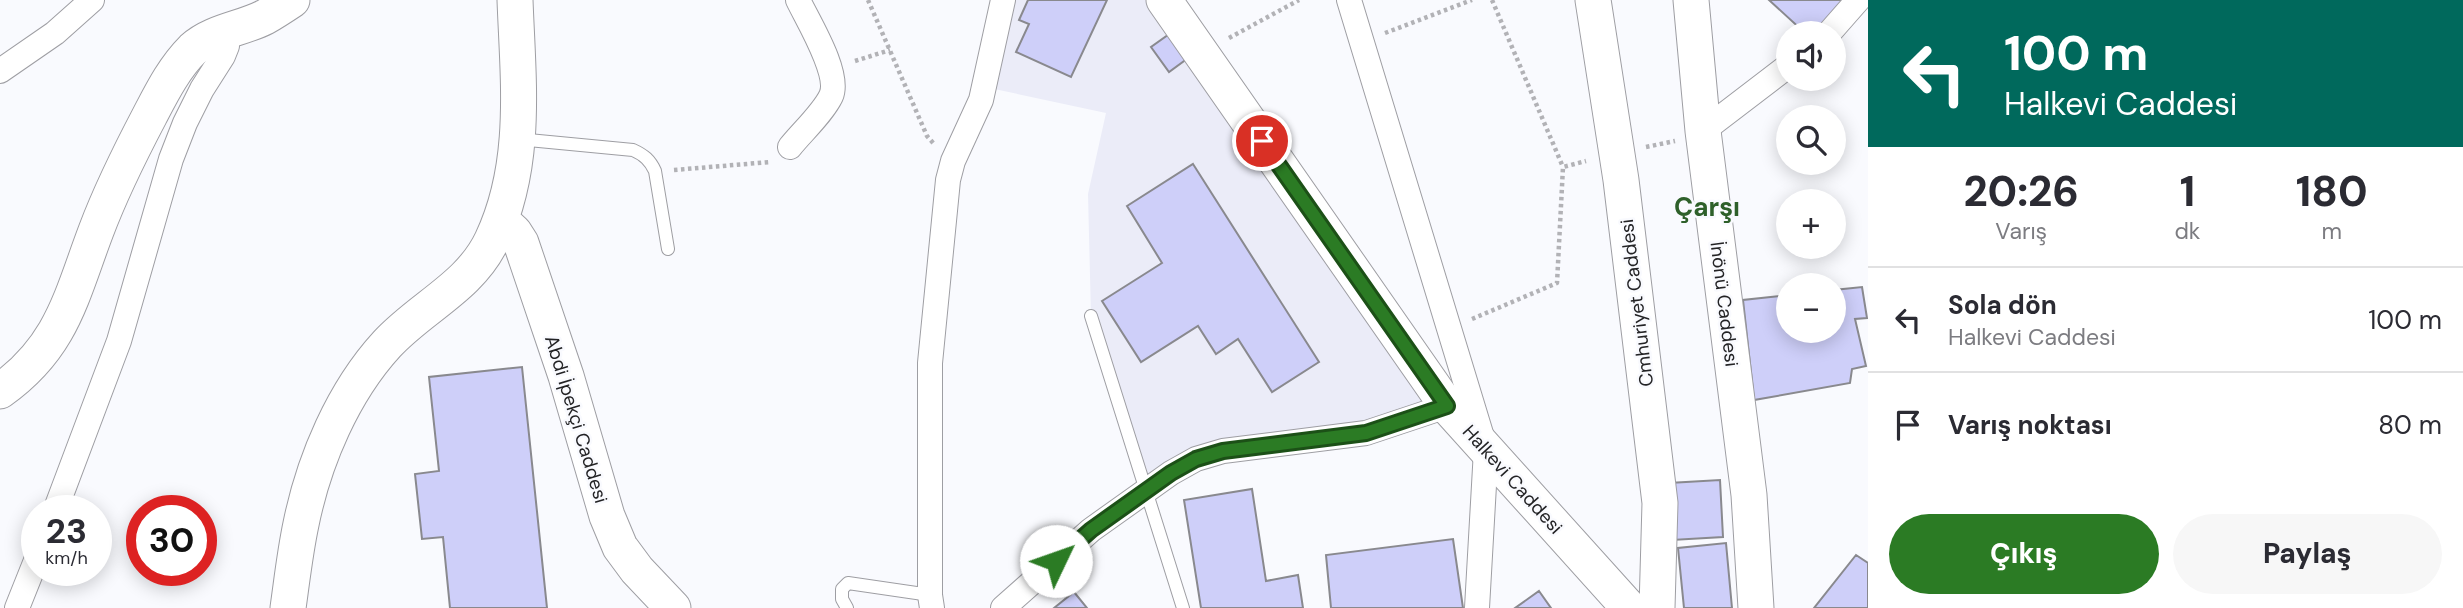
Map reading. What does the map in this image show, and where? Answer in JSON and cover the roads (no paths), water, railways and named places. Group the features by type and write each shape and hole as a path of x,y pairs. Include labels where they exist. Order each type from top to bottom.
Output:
{"street":[{"path":"0,71 55,33 92,0"},
{"path":"0,391 40,355 57,332 74,295 117,179 179,65 207,38 265,18 292,0"},
{"path":"288,608 301,524 312,484 330,436 349,397 387,343 464,279 481,260 501,220 517,159 516,0"},
{"path":"790,147 831,96 833,85 831,69 798,0"},
{"path":"931,601 930,363 948,180 953,161 981,100 1003,0"},
{"name":"Halkevi Caddesi","path":"1164,0 1447,406 1629,608"},
{"path":"1349,0 1486,450 1477,608"},
{"name":"Cmhuriyet Caddesi","path":"1593,0 1617,153 1660,503 1657,608"},
{"name":"İnönü Caddesi","path":"1691,0 1703,134 1749,495 1756,608"},
{"path":"1840,21 1858,0"},
{"path":"61,495 119,341 171,159 196,100 223,56 228,32"},
{"path":"1703,134 1776,75"},
{"name":"Abdi İpekçi Caddesi","path":"501,220 521,243 566,376 615,537 637,570 673,608"},
{"path":"1003,608 1091,530 1171,473 1196,459 1223,451 1366,433 1447,406"},
{"path":"17,608 26,586"}],"lane":[{"path":"518,139 633,150 651,162 655,171 668,249"},
{"path":"1091,316 1183,608"},
{"path":"847,608 842,599 842,589 848,583 931,601"}],"district":[{"name":"Çarşı","path":"1707,207"}]}
